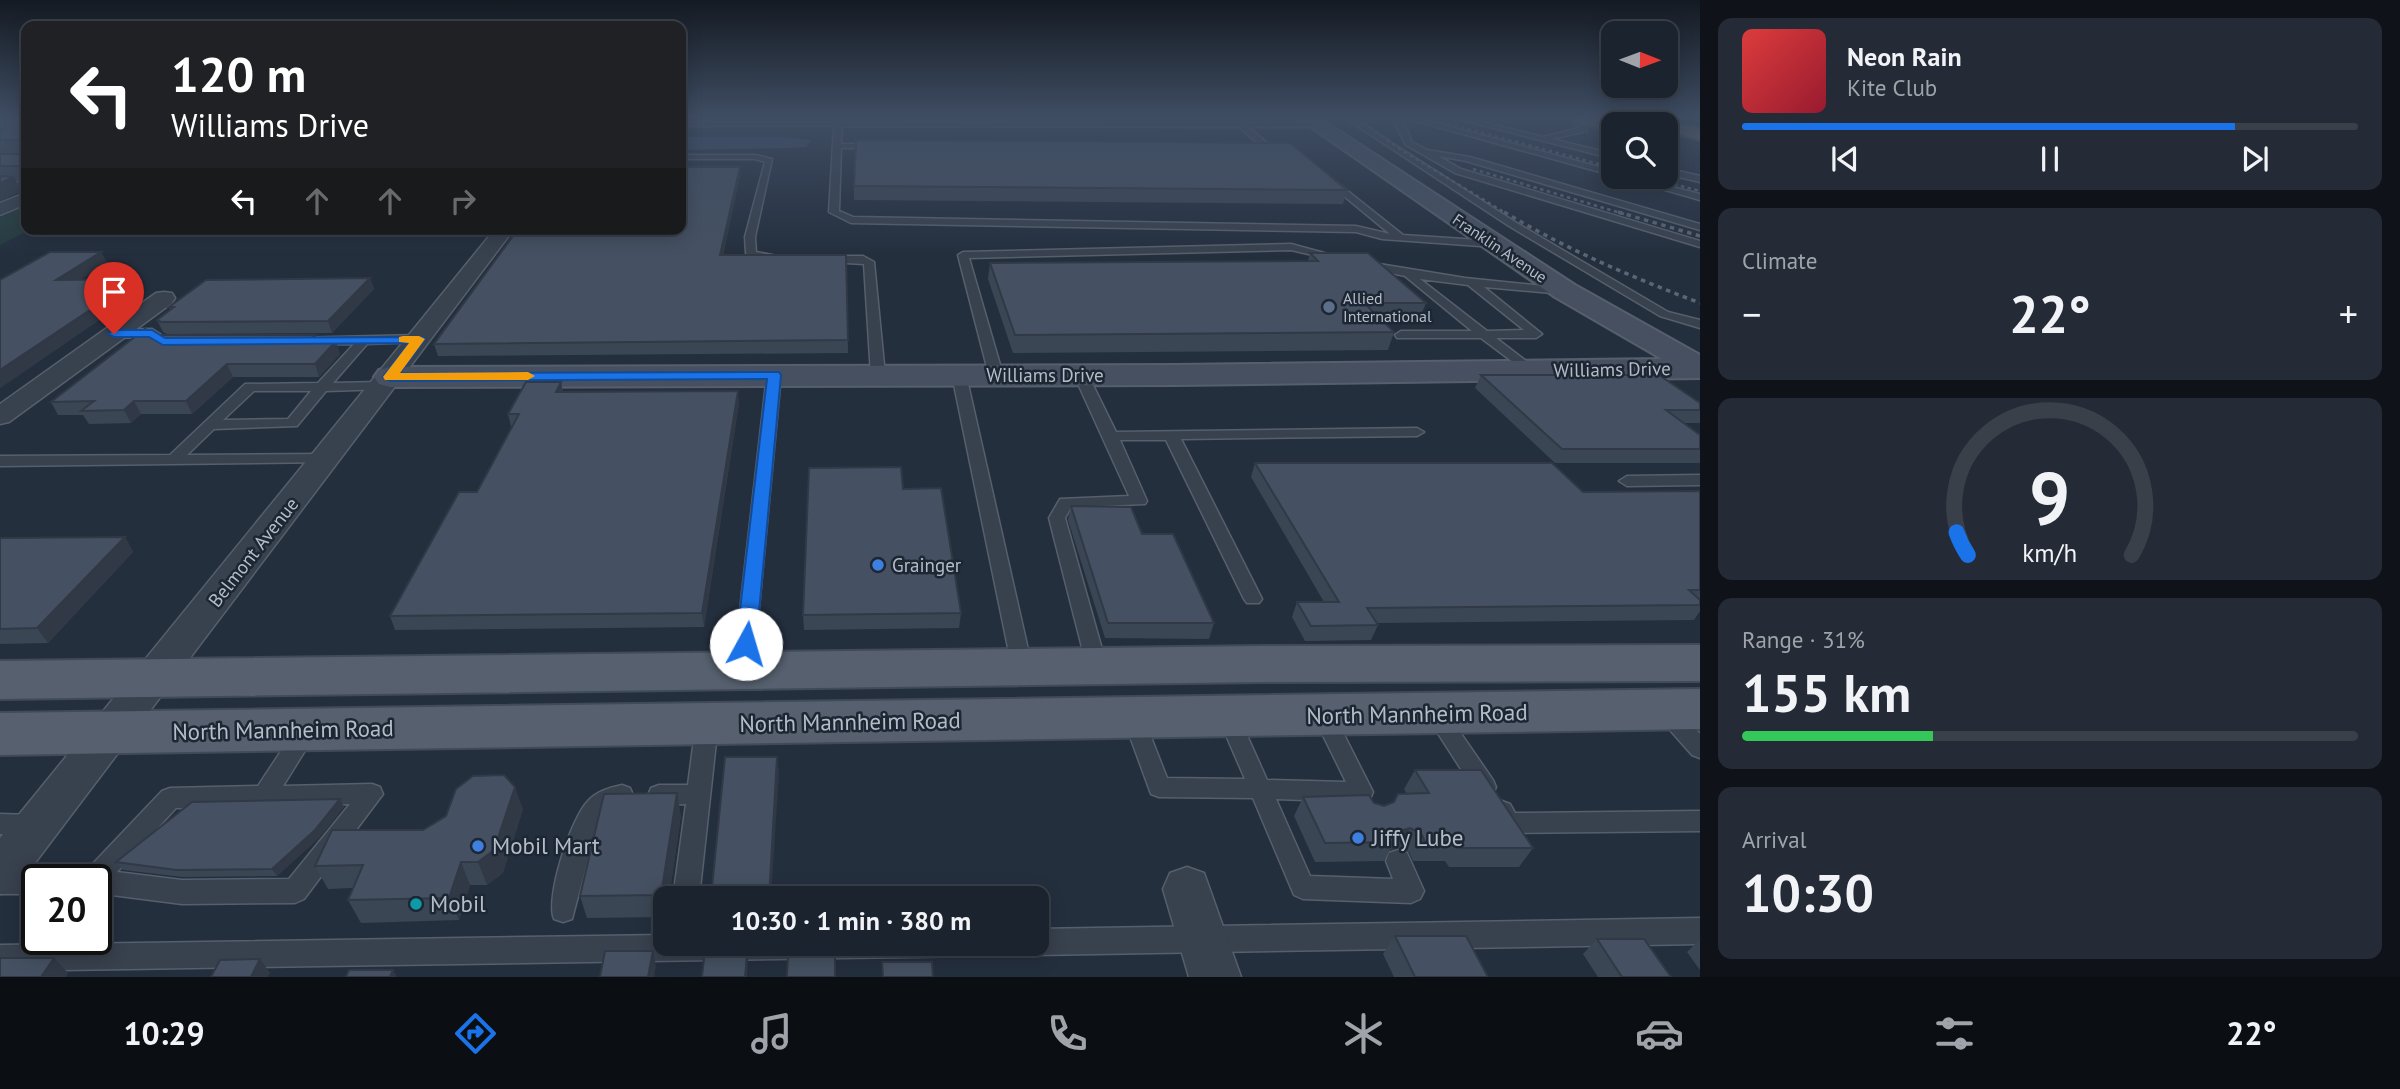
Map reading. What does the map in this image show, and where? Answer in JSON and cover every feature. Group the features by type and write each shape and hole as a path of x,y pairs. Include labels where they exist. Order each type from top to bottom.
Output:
{"main road":[{"name":"Franklin Avenue","path":"1373,164 1566,291 1700,368"},
{"name":"Williams Drive","path":"386,382 774,375 1081,375 1700,368"},
{"path":"0,680 1022,667 1700,663"},
{"name":"North Mannheim Road","path":"0,734 1682,710"}],"street":[{"path":"0,210 21,200"},
{"name":"Belmont Avenue","path":"0,873 19,824 111,733 500,235"},
{"path":"0,416 164,298"},
{"path":"1187,888 1209,958"}],"lane":[{"path":"768,164 750,237 751,253 756,257 781,258"},
{"path":"835,164 834,212 851,220 1356,229 1382,236 1494,244"},
{"path":"1419,164 1512,224 1664,314 1700,324"},
{"path":"1445,164 1458,171 1700,243"},
{"path":"1483,164 1700,227"},
{"path":"1576,164 1601,170"},
{"path":"1678,174 1700,179"},
{"path":"1325,176 1401,238"},
{"path":"0,185 21,185"},
{"path":"1670,189 1700,197"},
{"path":"996,375 963,255 1291,247 1349,260"},
{"path":"819,259 869,262 878,375"},
{"path":"1361,263 1409,274 1472,283 1566,291"},
{"path":"1409,274 1529,370"},
{"path":"1401,335 1536,334 1472,283"},
{"path":"114,334 152,334 163,341 176,341"},
{"path":"284,341 419,339"},
{"path":"210,425 292,423 364,340"},
{"path":"743,671 774,375"},
{"path":"959,375 1022,667"},
{"path":"1081,375 1139,501 1066,502 1057,518 1097,667"},
{"path":"174,460 250,387 322,387 386,382"},
{"path":"1111,436 1417,432"},
{"path":"1172,436 1252,599"},
{"path":"0,461 325,459"},
{"path":"1627,481 1700,480"},
{"path":"1682,710 1700,749"},
{"path":"1436,713 1509,823 1700,821"},
{"path":"1324,715 1373,813"},
{"path":"1229,716 1303,887 1411,891 1398,861"},
{"path":"1135,718 1159,787 1362,792"},
{"path":"687,886 707,724"},
{"path":"264,796 307,729"},
{"path":"110,864 170,798 372,794 295,891 182,892 112,883"},
{"path":"563,910 584,826 590,812 600,802 616,795 698,794"},
{"path":"0,882 21,882"},
{"path":"1049,943 1209,958 1700,931"},
{"path":"0,958 653,948"}],"green space":[{"path":"21,208 21,234 0,245 0,218"}],"building":[{"path":"0,164 21,164 21,171 19,166 0,166"},
{"path":"855,164 1315,164 1347,190 854,186"},
{"path":"686,167 740,167 720,255 846,255 848,340 434,344 514,235 686,235"},
{"path":"0,176 14,177 0,183"},
{"path":"50,252 101,252 56,280 139,279 0,370 0,280"},
{"path":"1310,253 1368,253 1426,303 1364,303 1394,332 1015,335 990,263 1318,261"},
{"path":"370,278 328,321 157,320 174,307 169,307 206,280"},
{"path":"145,329 157,335 315,335 308,341 336,341 315,364 227,364 186,401 134,401 124,410 81,411 94,401 51,402"},
{"path":"1481,375 1659,375 1700,403 1700,410 1666,410 1700,435 1700,449 1562,449"},
{"path":"526,382 561,382 556,392 738,391 702,613 390,616 459,492 477,492 519,414 508,414"},
{"path":"1255,463 1552,463 1583,492 1700,491 1700,590 1689,590 1700,600 1700,605 1367,608 1378,625 1311,626 1297,602 1339,602"},
{"name":"Grainger","path":"901,467 903,489 941,488 961,613 803,615 809,468"},
{"path":"1071,506 1131,507 1142,534 1173,534 1214,623 1108,623"},
{"path":"125,537 37,628 0,629 0,538"},
{"path":"725,757 777,757 770,886 712,886"},
{"path":"1415,770 1481,770 1533,848 1461,848 1457,842 1425,842 1421,833 1410,828 1399,831 1395,842 1325,843 1303,797 1369,795 1374,803 1384,806 1394,802 1398,794 1429,793"},
{"path":"504,775 515,787 494,850 478,862 461,862 449,898 348,900 363,865 315,866 332,830 423,830 446,816 456,789 473,776"},
{"path":"677,793 662,886 653,886 653,895 580,896 604,794"},
{"path":"340,799 315,830 272,869 176,870 116,862 192,802"},
{"path":"1395,936 1466,936 1488,977 1415,977"},
{"path":"1597,939 1644,939 1671,977 1622,977"},
{"path":"605,951 653,951 648,977 600,977"},
{"path":"747,956 745,977 702,977 704,958"},
{"path":"788,956 835,956 835,977 787,977"},
{"path":"0,958 54,958 41,977 0,977"},
{"path":"260,959 251,977 211,977 220,960"},
{"path":"882,962 932,962 933,977 883,977"},
{"path":"349,970 393,970 390,977 346,977"}],"railway":[{"path":"1424,164 1507,214"},
{"path":"1473,169 1624,214"},
{"path":"1678,185 1700,191"},
{"path":"1504,212 1600,262 1700,303"},
{"path":"1618,212 1700,236"}],"slow traffic":[{"path":"403,340 419,339 390,377 528,376"}],"place":[{"name":"Allied International","path":"1329,307"},
{"name":"Grainger","path":"878,565"},
{"name":"Jiffy Lube","path":"1358,838"},
{"name":"Mobil Mart","path":"478,846"},
{"name":"Mobil","path":"416,904"}],"route":[{"path":"114,334 152,334 163,341 419,339 390,377 774,375 746,644"}]}
